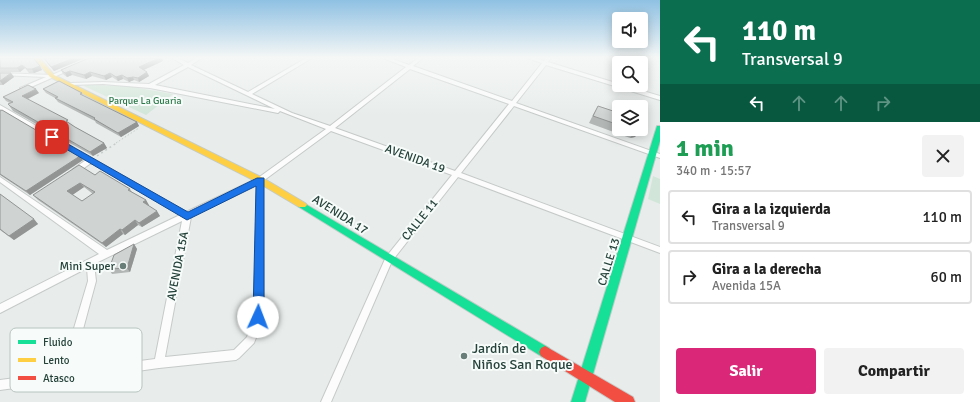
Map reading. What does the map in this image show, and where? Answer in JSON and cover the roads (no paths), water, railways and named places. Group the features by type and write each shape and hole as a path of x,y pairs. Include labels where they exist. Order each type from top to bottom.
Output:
{"street":[{"path":"13,93 50,77"},
{"name":"AVENIDA 17","path":"54,77 260,180 388,259 628,402"},
{"path":"150,86 166,77"},
{"name":"AVENIDA 19","path":"212,77 290,114 457,174 660,250"},
{"path":"248,94 278,77"},
{"path":"0,308 106,254 260,180 331,128 397,77"},
{"path":"436,77 656,155"},
{"name":"CALLE 11","path":"326,402 388,259 535,77"},
{"path":"595,77 660,98"},
{"path":"70,84 103,83 150,86 290,114"},
{"name":"AVENIDA 15A","path":"0,107 187,216 159,363"},
{"name":"CALLE 13","path":"578,402 656,155 660,128"},
{"path":"67,176 91,160"},
{"path":"0,179 33,198 106,254"},
{"path":"142,365 236,355 251,340 258,317 259,306 260,180"},
{"path":"79,328 92,281 90,262"},
{"path":"0,385 10,384"}],"place":[{"name":"Mini Super","path":"123,266"},
{"name":"Jardín de Niños San Roque","path":"464,356"}],"park label":[{"name":"Parque La Guaria","path":"145,101"}]}
